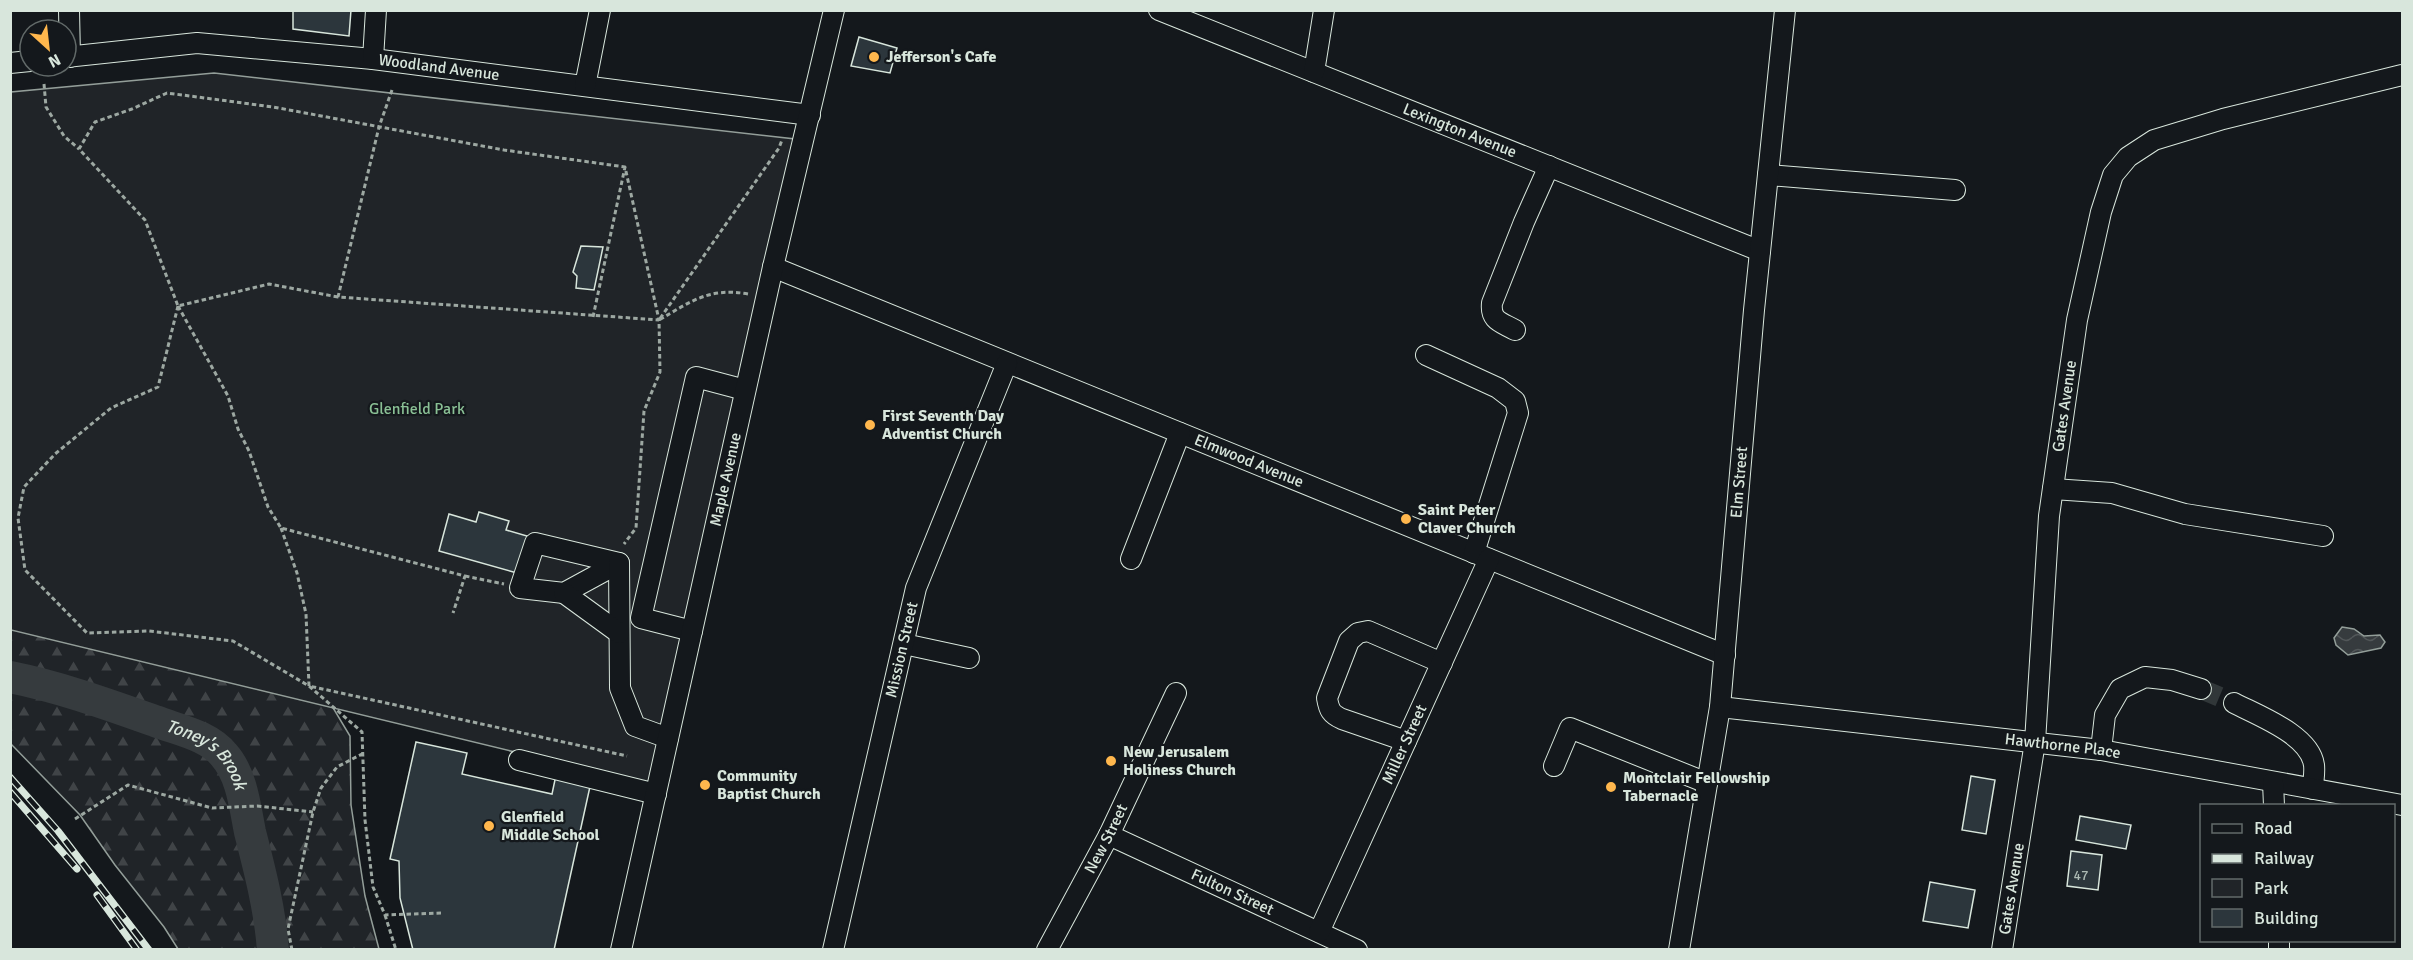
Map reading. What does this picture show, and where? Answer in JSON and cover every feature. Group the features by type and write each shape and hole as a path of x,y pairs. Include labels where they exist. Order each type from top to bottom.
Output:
{"street":[{"path":"373,58 376,10"},
{"path":"585,86 600,10"},
{"name":"Maple Avenue","path":"621,950 745,390 834,10"},
{"name":"Lexington Avenue","path":"1159,10 1760,251"},
{"path":"1314,72 1324,10"},
{"name":"Elm Street","path":"1679,950 1720,707 1767,175 1785,10"},
{"name":"Woodland Avenue","path":"78,56 197,43 373,58 810,115"},
{"name":"Gates Avenue","path":"2002,950 2035,742 2049,516 2077,320 2101,212 2113,175 2128,157 2154,140 2223,119 2403,75"},
{"path":"1515,330 1496,319 1491,313 1492,303 1549,166"},
{"path":"1767,175 1955,190"},
{"name":"Elmwood Avenue","path":"773,267 1725,655"},
{"name":"Miller Street","path":"1319,932 1442,663 1482,556 1518,413 1515,401 1498,388 1426,355"},
{"name":"Mission Street","path":"833,950 916,588 1007,363"},
{"path":"692,631 641,618 696,377 745,390"},
{"path":"1131,559 1180,433"},
{"path":"2053,489 2112,494 2185,514 2323,536"},
{"path":"619,633 564,593 520,588 535,543 622,554"},
{"path":"564,593 622,554"},
{"path":"622,554 619,633 620,688 635,726 668,738"},
{"path":"1406,741 1342,719 1333,715 1329,708 1327,699 1349,640 1358,633 1368,631 1442,663"},
{"path":"904,644 969,658"},
{"path":"2101,750 2105,715 2120,689 2145,677 2201,689"},
{"name":"New Street","path":"1047,950 1109,835 1176,693"},
{"path":"2234,703 2279,726 2306,745 2314,764 2313,789"},
{"name":"Hawthorne Place","path":"1720,707 2101,750 2403,805"},
{"path":"1554,766 1570,728 1707,783"},
{"path":"519,760 656,794"},
{"path":"2273,782 2274,804"},
{"name":"Fulton Street","path":"1109,835 1357,950"}],"path":[{"path":"44,84 46,107 64,136 145,220 178,306 228,396 268,507 281,528 297,573 306,614 309,686"},
{"path":"338,297 379,127 392,90"},
{"path":"79,149 95,122 167,93 273,106 504,150 625,167"},
{"path":"659,320 779,148 782,140"},
{"path":"593,317 625,167"},
{"path":"622,554 636,528 644,411 660,372 659,320 625,167"},
{"path":"178,306 269,284 338,297 659,320 702,295 735,292 748,294"},
{"path":"178,306 158,387 111,408 55,454 24,487 18,518 25,570 87,633 149,630 233,641 309,686 362,732 364,820 373,886 396,950"},
{"path":"281,528 520,588"},
{"path":"453,613 465,576"},
{"path":"309,686 627,756"},
{"path":"292,950 288,929 313,812 321,788 337,767 362,754"},
{"path":"75,819 128,785 212,808 257,806 313,812"},
{"path":"385,915 441,913"}],"green space":[{"name":"Glenfield Park","path":"214,73 795,139 651,785 11,630 11,92"},
{"path":"11,171 350,736 351,805 365,896 379,949 178,949 80,815 11,744"}],"water":[{"path":"2342,627 2354,629 2364,636 2380,635 2385,642 2381,648 2348,655 2336,645 2334,638"}],"building":[{"path":"293,10 351,10 349,36 293,29"},
{"name":"Jefferson's Cafe","path":"859,37 897,48 890,73 851,66"},
{"path":"581,246 603,247 594,290 576,288 577,276 573,272"},
{"path":"479,512 509,521 506,530 527,536 517,573 439,551 449,514 476,522"},
{"name":"Glenfield Middle School","path":"416,742 467,753 462,774 552,794 556,775 591,782 554,950 413,950 400,898 399,861 390,859"},
{"path":"1971,776 1995,780 1986,834 1962,830"},
{"path":"2080,816 2131,825 2126,849 2076,840"},
{"path":"2071,851 2102,855 2098,890 2067,886"},
{"path":"1930,882 1975,890 1968,928 1923,921"}],"waterway":[{"name":"Toney's Brook","path":"10,677 83,696 183,730 210,743 224,755 235,772 242,792 267,905 273,950"}],"tunnel":[{"path":"2201,689 2234,703"}],"railway":[{"path":"10,777 58,831 149,950"},
{"path":"10,792 77,869"},
{"path":"97,895 137,950"}],"place":[{"name":"Jefferson's Cafe","path":"874,57"},
{"name":"First Seventh Day Adventist Church","path":"870,425"},
{"name":"Saint Peter Claver Church","path":"1406,519"},
{"name":"New Jerusalem Holiness Church","path":"1111,761"},
{"name":"Community Baptist Church","path":"705,785"},
{"name":"Montclair Fellowship Tabernacle","path":"1611,787"},
{"name":"Glenfield Middle School","path":"489,826"}]}
